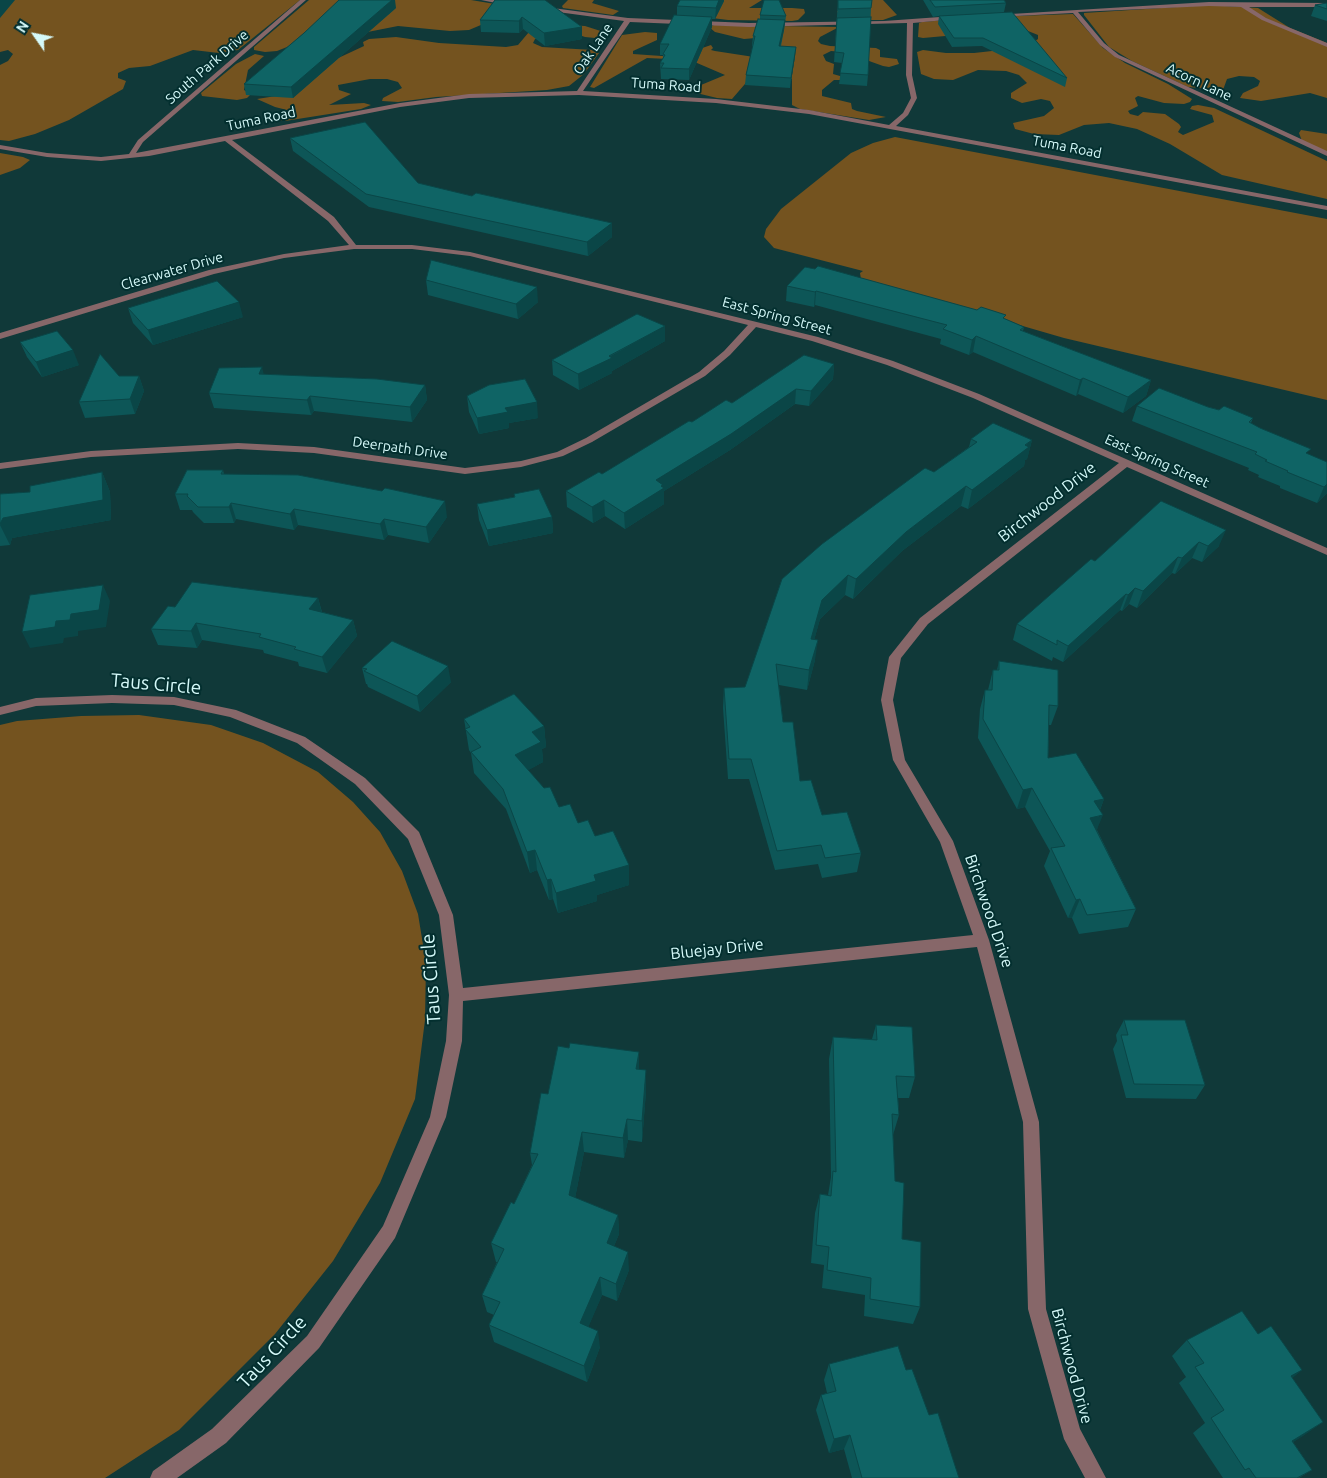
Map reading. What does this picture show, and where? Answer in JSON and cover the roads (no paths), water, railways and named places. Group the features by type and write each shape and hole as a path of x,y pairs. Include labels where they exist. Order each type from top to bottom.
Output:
{"street":[{"name":"South Park Drive","path":"131,156 140,141 304,0"},
{"path":"484,0 516,5"},
{"path":"993,15 1208,4 1327,5"},
{"path":"1242,5 1264,19 1327,44"},
{"path":"542,9 628,20 790,26 964,17"},
{"name":"Acorn Lane","path":"1075,12 1102,44 1117,56 1327,154"},
{"name":"Oak Lane","path":"579,93 628,20"},
{"path":"891,127 906,114 914,98 909,74 910,21"},
{"name":"Tuma Road","path":"0,147 15,151 62,157 101,159 131,156 334,117 469,96 579,93 716,101 809,112 1327,208"},
{"path":"227,139 330,219 354,247"},
{"name":"East Spring Street","path":"354,247 412,247 470,254 814,339 918,374 1040,423 1327,552"},
{"name":"Clearwater Drive","path":"0,336 212,272 284,256 354,247"},
{"name":"Deerpath Drive","path":"0,466 90,454 238,446 314,450 465,471 521,464 560,454 590,440 702,374 727,353 754,324"},
{"name":"Birchwood Drive","path":"1096,1478 1070,1432 1037,1309 1031,1122 982,940 946,841 899,760 887,700 895,657 924,621 1126,462"},
{"name":"Taus Circle","path":"0,711 36,702 112,699 174,701 232,713 308,744 360,781 414,836 446,915 456,995 454,1041 438,1117 388,1232 313,1342 219,1436 160,1478"},
{"name":"Bluejay Drive","path":"456,995 982,940"}]}
